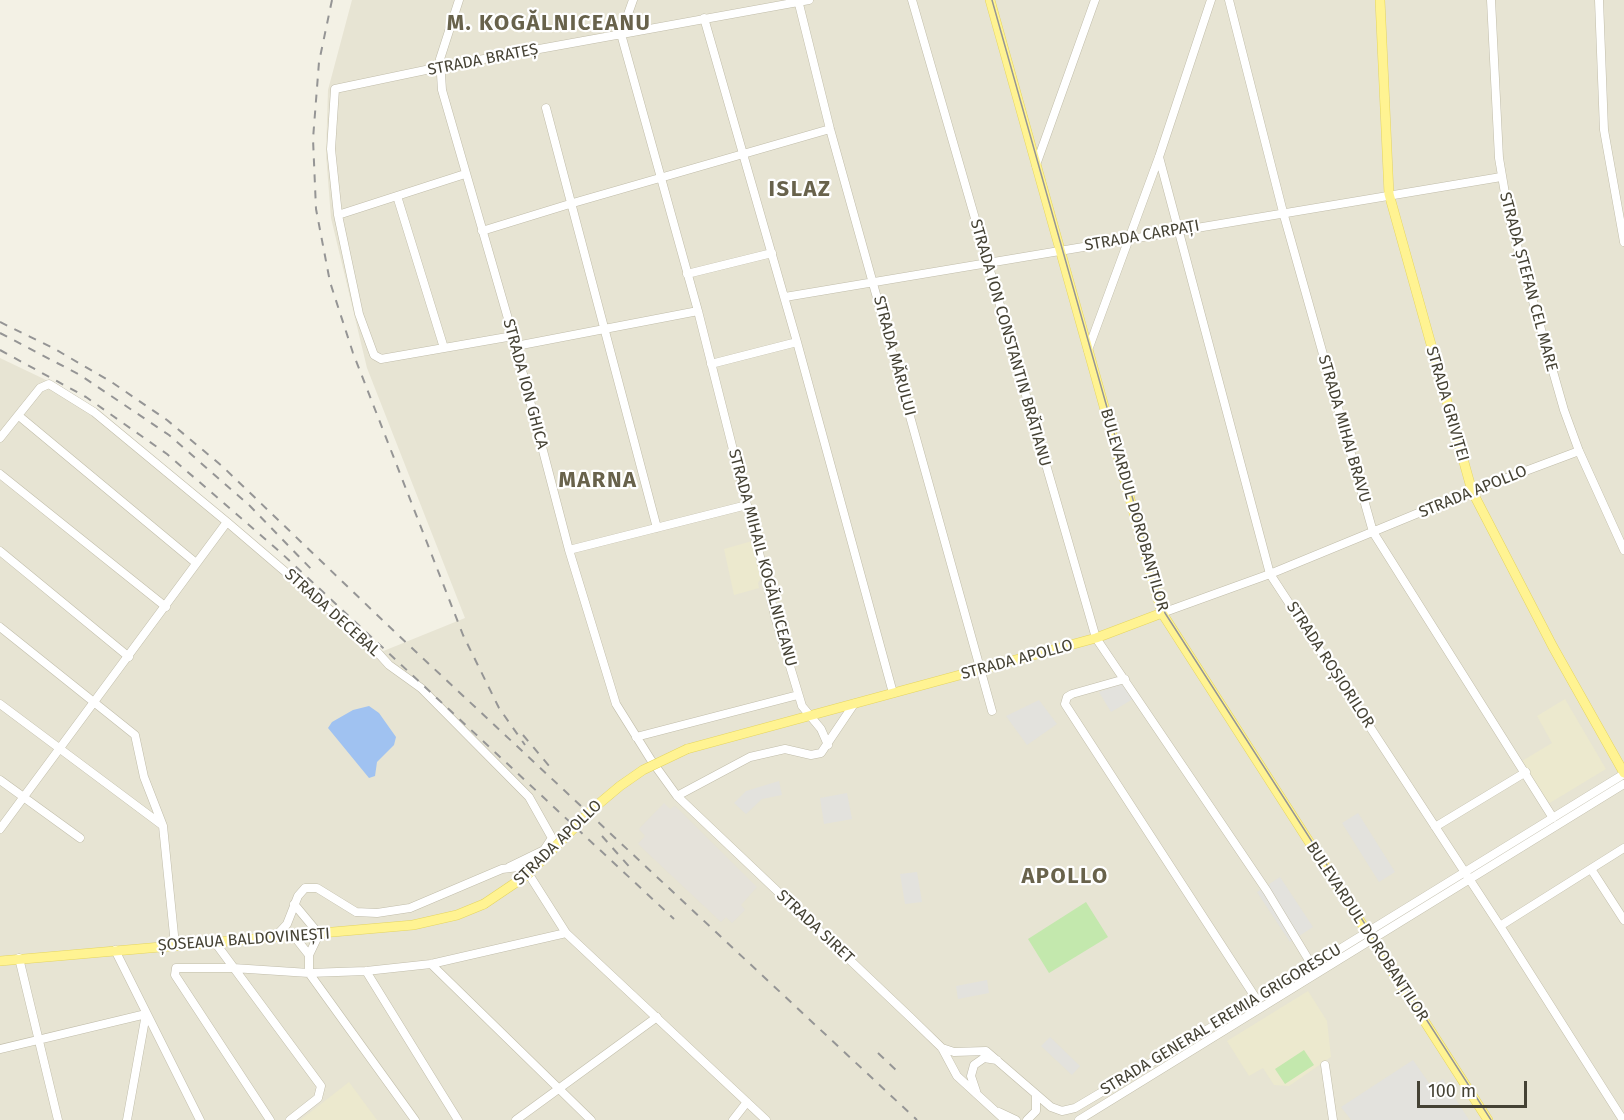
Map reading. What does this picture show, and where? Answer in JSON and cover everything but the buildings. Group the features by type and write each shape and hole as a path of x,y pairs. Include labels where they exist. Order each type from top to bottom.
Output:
{"main road":[{"name":"BULEVARDUL DOROBANȚILOR","path":"990,0 1162,614 1488,1120"},
{"name":"STRADA GRIVIȚEI","path":"1380,0 1389,194 1472,491 1553,647 1624,774"},
{"name":"STRADA APOLLO","path":"484,904 527,875 595,807 631,778 687,749 1096,638 1162,614"},
{"name":"ȘOSEAUA BALDOVINEȘTI","path":"0,961 214,941 319,934 428,922 484,904"}],"street":[{"name":"STRADA ION GHICA","path":"459,0 440,68 442,90 516,346 569,550 609,687 651,760"},
{"path":"633,0 621,34 687,274 772,253"},
{"name":"STRADA BRATEȘ","path":"338,215 331,149 335,89 809,0"},
{"name":"STRADA ION CONSTANTIN BRĂTIANU","path":"912,0 1096,638 1267,891 1314,969"},
{"path":"1036,165 1095,0"},
{"path":"1088,350 1130,238 1211,0"},
{"name":"STRADA MIHAI BRAVU","path":"1229,0 1283,212 1373,532 1553,818"},
{"name":"STRADA ȘTEFAN CEL MARE","path":"1491,0 1501,177 1532,302 1579,451 1624,550"},
{"path":"1599,0 1604,130 1624,242"},
{"name":"STRADA MĂRULUI","path":"797,1 830,129 992,711"},
{"path":"704,18 785,297 893,693"},
{"path":"546,108 573,202 657,528"},
{"path":"482,231 573,202 743,156 830,129"},
{"name":"STRADA ROȘIORILOR","path":"1158,157 1270,574 1500,926 1623,1120"},
{"path":"465,174 338,215 359,314 374,355 381,359 513,336"},
{"name":"STRADA CARPAȚI","path":"785,297 1179,229 1501,177"},
{"path":"397,196 444,348"},
{"name":"STRADA MIHAIL KOGĂLNICEANU","path":"687,274 798,695 803,708 820,729 828,745"},
{"path":"516,346 698,311"},
{"path":"711,364 797,342"},
{"name":"STRADA DECEBAL","path":"19,416 43,385 52,386 94,411 371,645 389,665 421,688 529,797 552,838 549,845 537,854 509,867 430,901 388,912 356,912 311,887 300,892 287,924 275,937"},
{"path":"0,438 19,416 195,563"},
{"name":"STRADA APOLLO","path":"1162,614 1270,574 1472,491 1579,451"},
{"path":"0,474 166,607"},
{"path":"569,550 747,505"},
{"path":"0,829 227,522"},
{"path":"0,551 129,657"},
{"path":"0,627 135,735 144,777 163,826 175,945"},
{"path":"1125,679 1072,694 1067,697 1065,704 1257,1000"},
{"path":"636,737 798,695"},
{"path":"0,704 163,826"},
{"path":"677,796 718,772 750,758 784,749 814,755 824,751 854,704"},
{"name":"STRADA SIRET","path":"651,760 677,796 942,1048 953,1071 1005,1120"},
{"path":"1435,827 1526,772"},
{"name":"STRADA GENERAL EREMIA GRIGORESCU","path":"1466,876 1624,774"},
{"path":"0,780 80,838"},
{"name":"STRADA GENERAL EREMIA GRIGORESCU","path":"1079,1120 1369,935 1624,784"},
{"path":"1500,926 1624,848"},
{"path":"509,867 518,867 528,873 566,933 766,1120"},
{"path":"1591,869 1624,920"},
{"path":"294,904 319,934 309,955 309,973 415,1120"},
{"path":"270,1120 175,975 176,968 233,968 309,973 366,971 431,964 566,933"},
{"path":"294,936 309,955"},
{"path":"214,941 322,1091 318,1098 290,1120"},
{"path":"115,950 200,1120"},
{"path":"19,958 58,1120"},
{"path":"431,964 591,1120"},
{"name":"STRADA GENERAL EREMIA GRIGORESCU","path":"942,1048 954,1052 986,1051 999,1060 1035,1094 1055,1109 1062,1111 1075,1108 1257,1000 1314,969"},
{"path":"366,971 458,1120"},
{"path":"0,1049 146,1014"},
{"path":"127,1120 146,1014"},
{"path":"516,1120 657,1017"},
{"path":"977,1094 971,1076 974,1065 984,1058 999,1060"},
{"path":"1325,1065 1333,1120"},
{"path":"1027,1120 1034,1115 1038,1107 1035,1094"},
{"path":"734,1120 747,1102"},
{"name":"STRADA SIRET","path":"993,1108 1016,1120"}],"shaded area":[{"path":"352,0 1624,0 1624,1120 0,1120 0,358 44,379 99,410 381,652 465,618 367,368 331,218 326,154 328,90"},
{"path":"752,541 762,577 758,583 759,588 734,595 724,549"},
{"path":"1123,683 1133,699 1111,712 1099,692"},
{"path":"1565,699 1606,769 1548,804 1522,761 1552,743 1537,716"},
{"path":"1039,700 1057,724 1027,745 1006,716"},
{"path":"779,781 782,795 762,799 746,814 734,803 746,791"},
{"path":"847,793 852,819 824,824 820,798"},
{"path":"664,803 670,809 675,806 757,887 741,905 745,910 732,923 726,917 721,922 638,844 645,836 639,829"},
{"path":"1358,813 1395,872 1379,882 1342,823"},
{"path":"917,872 922,902 905,904 900,874"},
{"path":"1280,877 1313,927 1290,942 1257,892"},
{"path":"987,980 989,993 958,999 956,986"},
{"path":"1308,991 1327,1021 1331,1057 1289,1086 1274,1085 1263,1068 1249,1076 1227,1041"},
{"path":"1050,1037 1080,1066 1072,1075 1041,1046"},
{"path":"1413,1060 1431,1086 1443,1079 1469,1120 1351,1120 1341,1107"},
{"path":"349,1082 377,1120 300,1120 308,1114"}],"green space":[{"path":"1086,902 1108,937 1049,973 1028,939"},
{"path":"1304,1050 1314,1065 1285,1084 1275,1069"}],"water":[{"path":"369,706 379,713 396,737 394,745 377,762 375,776 369,778 328,728 332,722 353,710"}],"tram line":[{"path":"992,0 1165,613 1491,1120"}],"railway":[{"path":"332,0 319,62 313,139 316,209 330,282 353,353 463,635 499,708 525,745"},
{"path":"0,322 53,348 110,381 167,420 222,466 398,635 917,1120"},
{"path":"0,333 80,375 169,435 250,506 314,572"},
{"path":"0,350 86,397 167,454 279,551 674,919"},
{"path":"523,735 550,767"},
{"path":"602,836 633,871"},
{"path":"878,1053 898,1072"}],"district":[{"name":"M. KOGĂLNICEANU","path":"549,24"},
{"name":"ISLAZ","path":"800,190"},
{"name":"MARNA","path":"598,481"},
{"name":"APOLLO","path":"1065,877"}]}
